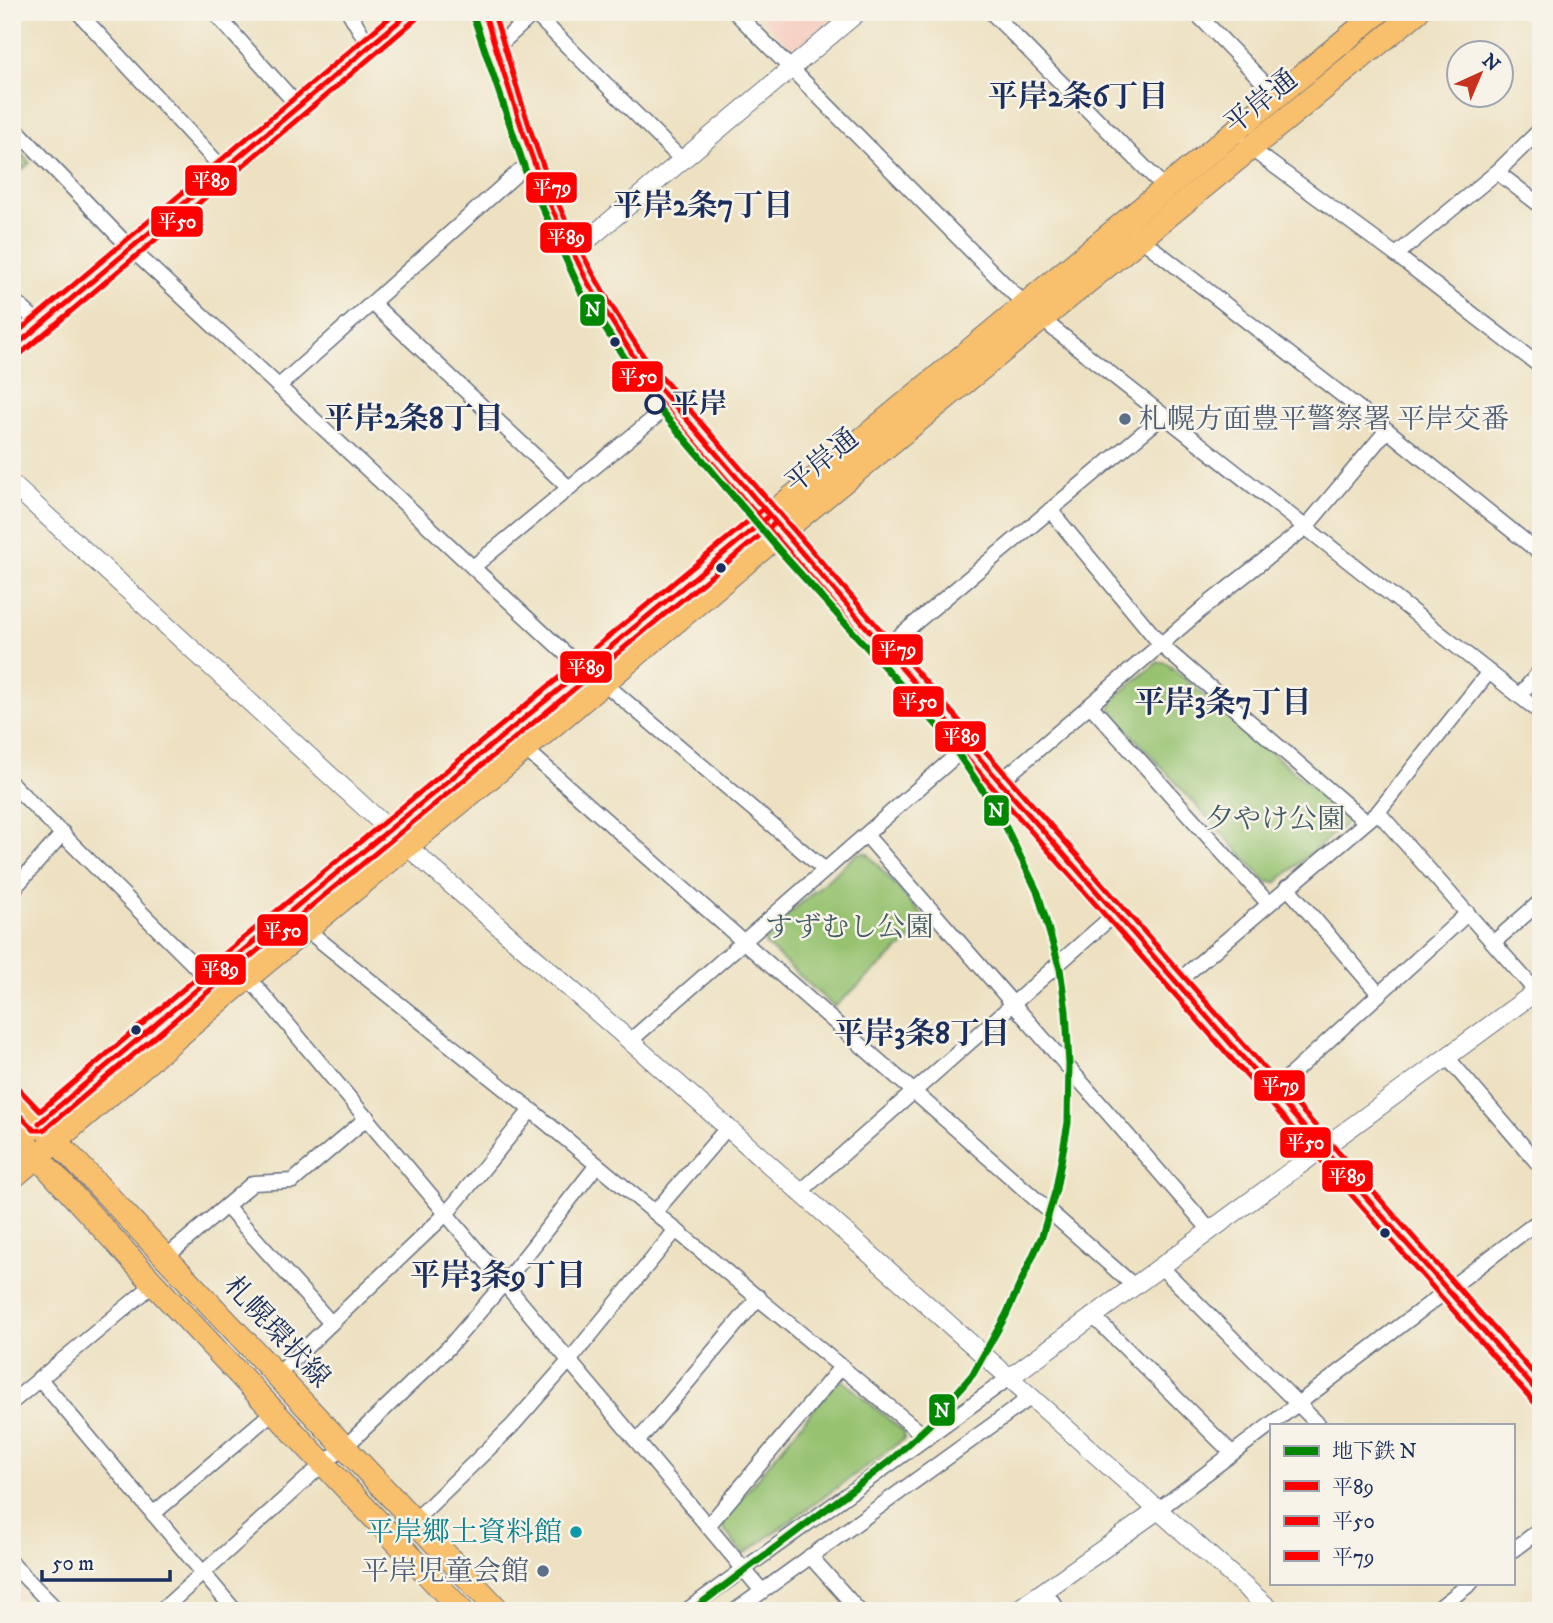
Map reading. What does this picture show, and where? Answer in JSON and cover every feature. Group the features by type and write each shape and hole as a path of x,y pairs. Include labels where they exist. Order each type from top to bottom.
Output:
{"main road":[{"name":"平岸通","path":"15,1138 39,1123 217,989 248,978 408,847 604,683 776,524 1025,303 1379,12"},
{"name":"平岸通","path":"12,1178 217,989 234,958 583,670 1044,319 1403,17"},
{"name":"札幌環状線","path":"12,1094 499,1611"},
{"name":"札幌環状線","path":"15,1138 37,1157 462,1611"}],"street":[{"path":"78,12 223,169"},
{"path":"214,12 298,106"},
{"path":"349,12 369,47"},
{"path":"12,349 410,12"},
{"path":"484,12 533,160 572,253 603,311 636,362 1000,782 1541,1396"},
{"path":"496,48 534,12 682,160"},
{"path":"735,12 1025,303 1163,416 1541,713"},
{"path":"572,253 858,12"},
{"path":"991,12 1165,188"},
{"path":"1195,12 1277,96"},
{"path":"12,125 131,249 583,670 604,683 825,870"},
{"path":"1237,128 1250,148 1396,255 1541,367"},
{"path":"1396,255 1497,172 1541,129"},
{"path":"279,386 533,160"},
{"path":"1497,172 1541,206"},
{"path":"1127,221 1141,239 1387,430 1541,554"},
{"path":"12,299 41,325"},
{"path":"372,303 569,488"},
{"path":"473,567 671,404"},
{"path":"884,649 1163,416"},
{"path":"1000,782 1208,604 1305,528 1387,430"},
{"path":"12,484 408,847 1272,1611"},
{"path":"1050,510 1161,646 1365,821"},
{"path":"1519,696 1541,670"},
{"path":"1177,982 1378,812 1489,672"},
{"path":"1090,705 1268,903"},
{"path":"630,1041 968,745"},
{"path":"525,749 1133,1285"},
{"path":"12,784 217,989"},
{"path":"686,1611 927,1438 1446,1056 1539,992 1378,812"},
{"path":"12,891 63,833"},
{"path":"866,835 1209,1229"},
{"path":"1287,887 1379,994"},
{"path":"1494,942 1541,901"},
{"path":"799,1193 1116,913"},
{"path":"1272,1092 1468,913"},
{"path":"307,930 531,1110 927,1438"},
{"path":"234,958 762,1591"},
{"path":"1446,1056 1541,1167"},
{"path":"277,1375 447,1213 531,1110"},
{"path":"166,1257 253,1183 293,1181 368,1117"},
{"path":"655,1212 727,1128"},
{"path":"161,1611 345,1447 448,1348 505,1282 597,1165"},
{"path":"226,1206 330,1322"},
{"path":"1016,1611 1158,1510 1541,1219"},
{"path":"414,1521 512,1426 570,1360 676,1230"},
{"path":"1160,1266 1318,1424"},
{"path":"12,1402 155,1284"},
{"path":"638,1441 759,1297"},
{"path":"1092,1315 1231,1453"},
{"path":"708,1526 842,1366"},
{"path":"39,1378 235,1611"},
{"path":"735,1611 1031,1397"},
{"path":"153,1514 274,1411"},
{"path":"1514,1549 1541,1529"},
{"path":"810,1556 859,1611"},
{"path":"12,1564 58,1611"},
{"path":"1435,1611 1470,1584"},
{"path":"1044,1590 1059,1611"}],"shaded area":[{"path":"756,12 840,12 797,48 790,47"}],"green space":[{"path":"12,144 30,163 12,178"},
{"name":"夕やけ公園","path":"1158,662 1165,662 1346,816 1345,824 1276,883 1266,881 1110,711 1113,699"},
{"name":"すずむし公園","path":"858,853 867,853 929,923 834,1007 765,944 764,936"},
{"path":"842,1380 904,1432 904,1439 743,1555 724,1529 723,1520 835,1383"}],"metro line":[{"name":"N","path":"472,12 526,172 581,292 655,404 780,551 943,732 1001,817 1038,893 1060,969 1066,1011 1068,1123 1056,1189 1042,1236 1006,1315 973,1374 929,1425 890,1461 691,1611"}],"transit line":[{"name":"平79","path":"12,337 396,12"},
{"name":"平89","path":"12,349 410,12"},
{"name":"平89","path":"484,12 547,199 588,283 637,362 1000,782 1541,1396"},
{"name":"平79","path":"493,12 555,196 596,279 644,357 1007,776 1541,1382"},
{"name":"平50","path":"476,15 539,203 581,287 630,368 993,788 1534,1402"},
{"name":"平50","path":"18,356 416,19"},
{"name":"平79","path":"18,1088 40,1111 228,951 763,509"},
{"name":"平89","path":"39,1123 234,958 769,516"},
{"name":"平50","path":"12,1107 34,1130 44,1130 775,523"}],"place":[{"name":"平岸","path":"655,404"},
{"name":"札幌方面豊平警察署 平岸交番","path":"1125,419"},
{"name":"平岸郷土資料館","path":"576,1532"},
{"name":"平岸児童会館","path":"543,1571"}],"district":[{"name":"平岸2条6丁目","path":"1078,97"},
{"name":"平岸2条7丁目","path":"703,206"},
{"name":"平岸2条8丁目","path":"414,419"},
{"name":"平岸3条7丁目","path":"1223,703"},
{"name":"平岸3条8丁目","path":"922,1034"},
{"name":"平岸3条9丁目","path":"498,1276"}]}
